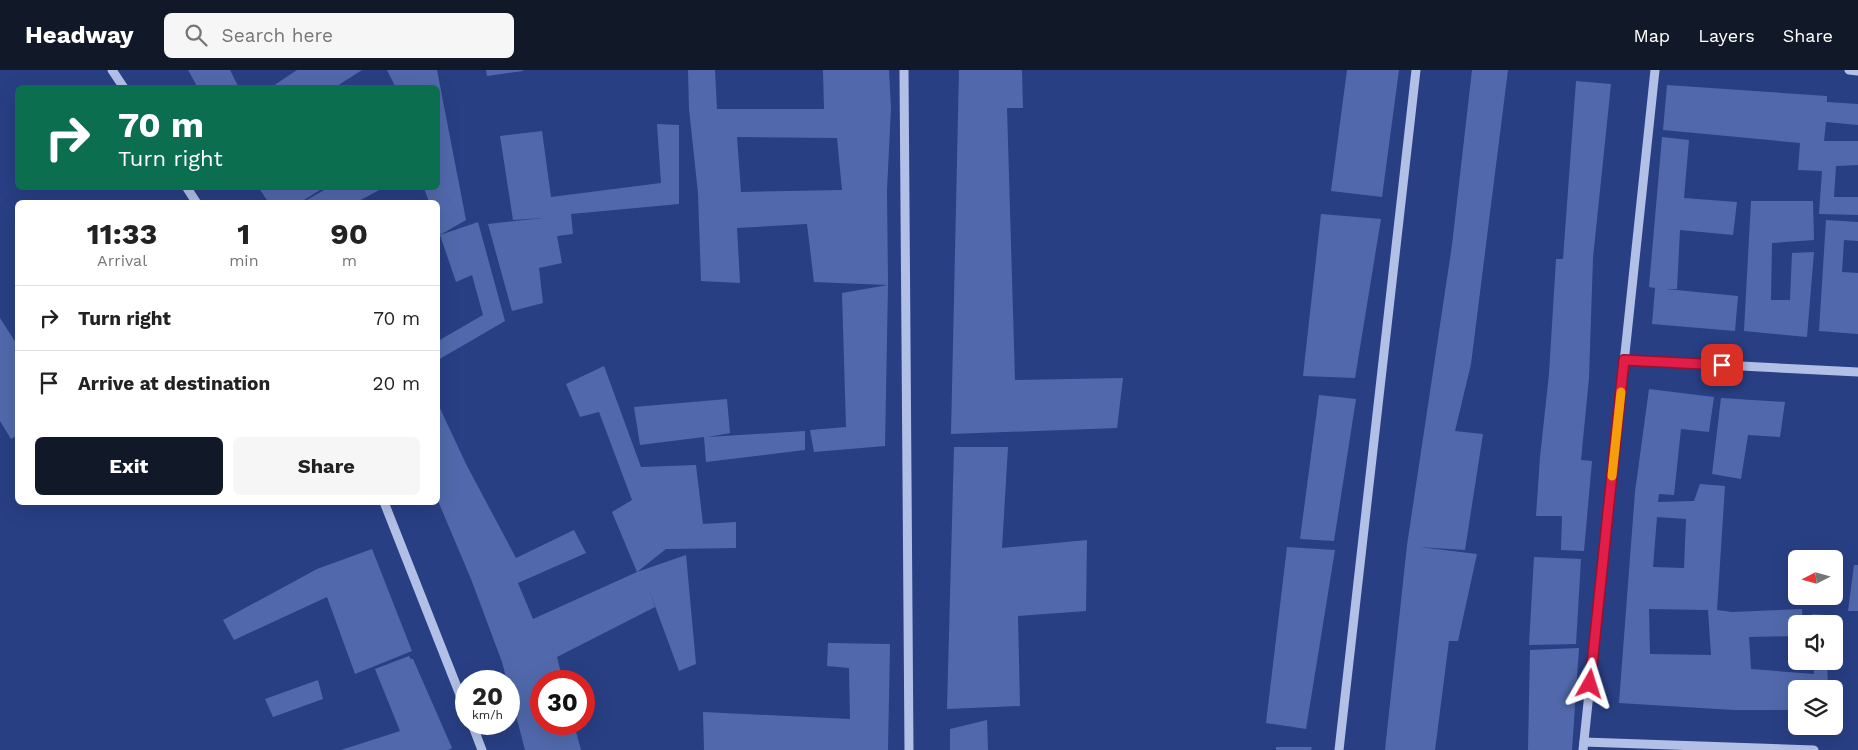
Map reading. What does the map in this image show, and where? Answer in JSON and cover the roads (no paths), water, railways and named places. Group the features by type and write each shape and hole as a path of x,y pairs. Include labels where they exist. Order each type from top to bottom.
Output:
{"street":[{"path":"112,70 122,85"},
{"path":"904,70 909,750"},
{"path":"1339,750 1416,70"},
{"path":"1655,70 1583,746 1814,750"},
{"path":"1849,70 1858,70"},
{"path":"1624,360 1858,372"},
{"path":"385,505 455,682"},
{"path":"476,735 482,750"}]}
